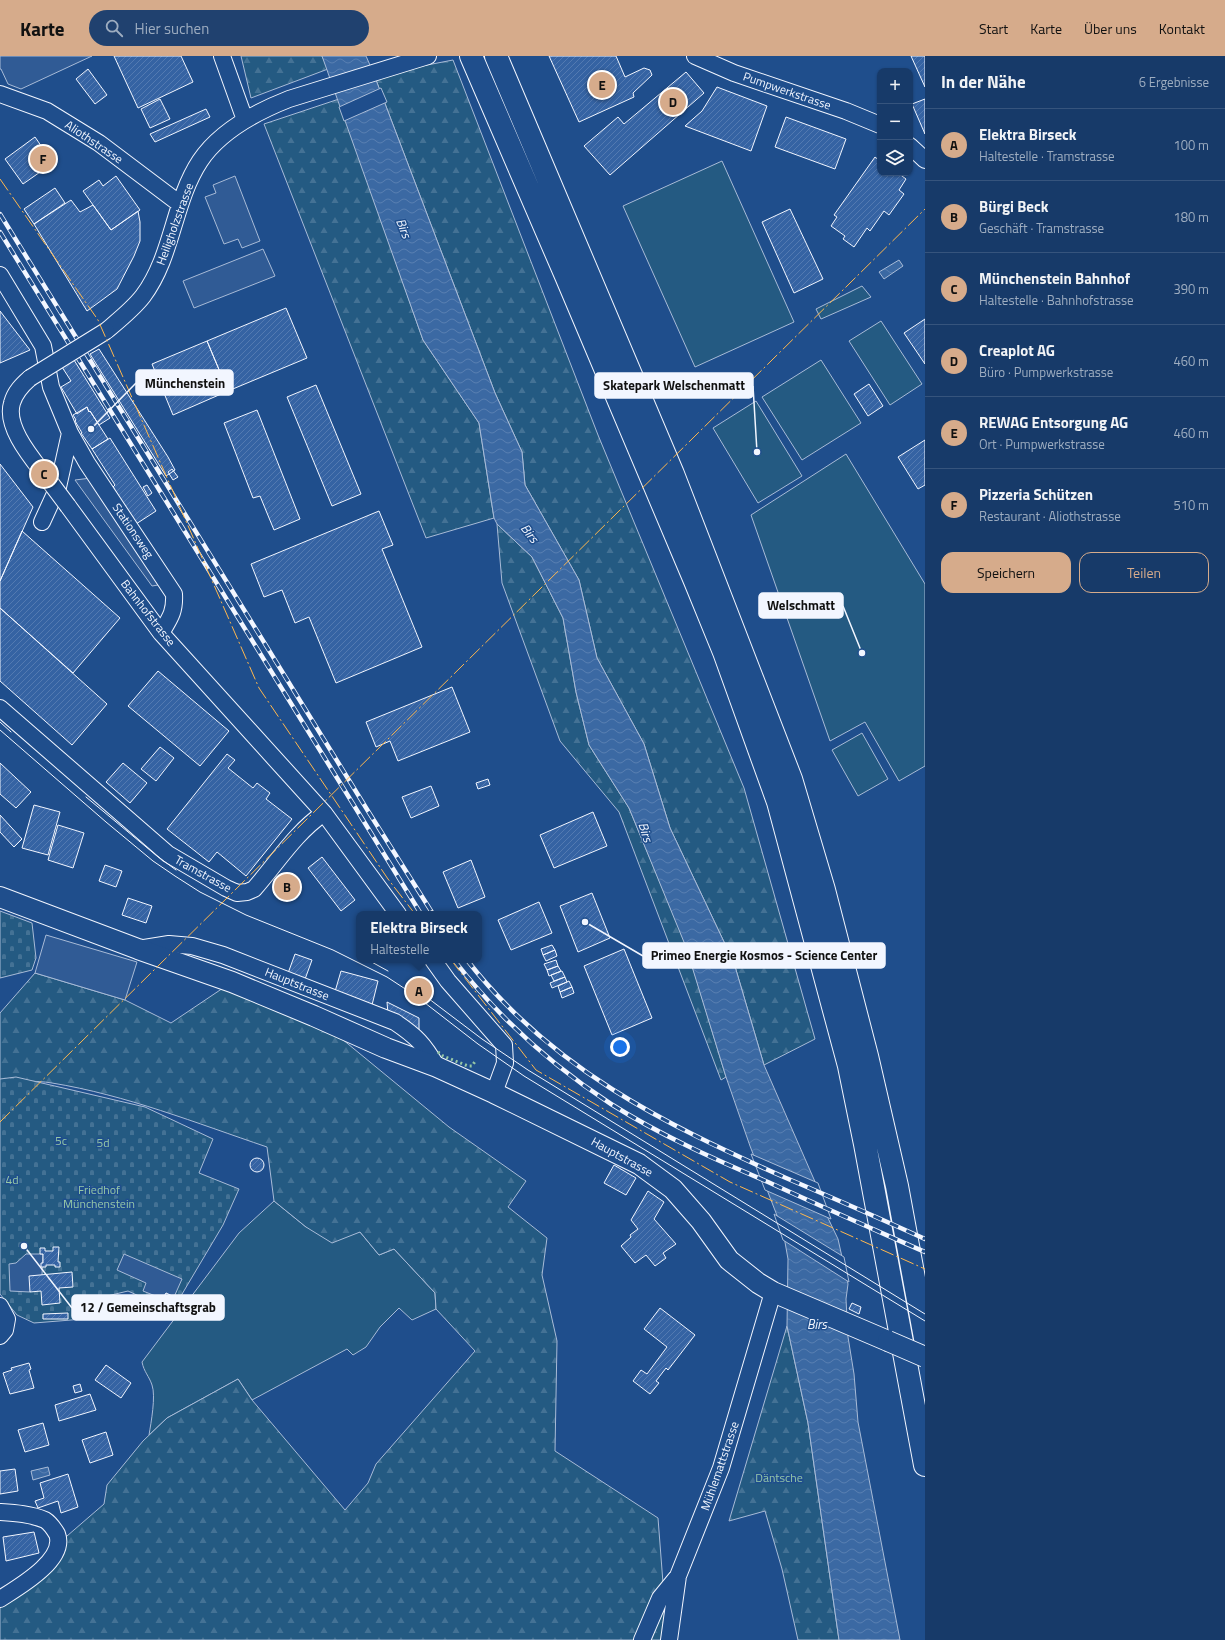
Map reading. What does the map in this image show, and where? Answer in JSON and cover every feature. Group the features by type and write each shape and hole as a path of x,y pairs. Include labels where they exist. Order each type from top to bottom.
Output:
{"highway":[{"path":"471,56 695,581 724,652 778,802 849,1066 925,1465"},
{"path":"496,56 673,474 791,779 824,890 867,1056 897,1186 925,1338"}],"main road":[{"name":"Hauptstrasse","path":"0,898 232,982 386,1048 437,1067 494,1093 639,1164 673,1189 688,1205 730,1260 758,1283 774,1292 925,1357"}],"street":[{"path":"222,56 245,120"},
{"name":"Pumpwerkstrasse","path":"695,56 734,73 846,111 877,124"},
{"name":"Heiligholzstrasse","path":"6,401 30,378 106,331 144,296 157,273 165,253 180,204 200,161 211,147 222,137 245,120 289,98 425,57"},
{"name":"Aliothstrasse","path":"0,94 47,111 99,143 180,204"},
{"path":"913,149 925,160"},
{"name":"Stationsweg","path":"0,275 43,346 51,387 70,433 87,463 174,594 175,606 170,618 161,632"},
{"name":"Bahnhofstrasse","path":"6,401 11,420 27,451 161,632 324,813"},
{"path":"42,522 58,487 70,433"},
{"name":"Tramstrasse","path":"0,708 168,854 208,879 237,893 254,889 298,835 312,821 324,813"},
{"path":"324,813 396,911"},
{"name":"Hauptstrasse","path":"138,949 169,944 192,946 223,955 395,1022 411,1033 427,1048 437,1067"},
{"path":"435,963 448,981 504,1045 505,1063 494,1093"},
{"name":"Mühlemattstrasse","path":"670,1640 678,1576 721,1468 774,1292"},
{"path":"0,1336 4,1330 4,1312"},
{"path":"0,1512 25,1514 46,1521 54,1529 58,1538 57,1548 50,1562 40,1572 0,1599"},
{"path":"642,1640 660,1598 678,1576"}],"green space":[{"path":"241,56 322,56 328,69 251,98"},
{"path":"453,60 598,435 744,788 815,1039 764,1065 734,963 670,828 644,744 597,658 579,580 525,485 522,452 495,393 376,80 422,66"},
{"path":"339,99 423,340 479,423 494,518 426,538 264,124"},
{"path":"722,161 794,322 695,367 623,206"},
{"path":"862,286 871,297 821,319 816,309"},
{"path":"881,321 922,384 890,405 849,341"},
{"path":"821,360 861,423 802,460 762,397"},
{"path":"756,401 802,476 758,503 713,428"},
{"path":"846,454 925,584 925,766 899,781 865,722 830,741 751,515"},
{"path":"497,524 532,557 563,618 576,692 589,745 629,808 686,945 726,1077 721,1080 619,812 560,741 502,583"},
{"path":"862,733 888,779 858,796 832,750"},
{"path":"0,911 32,923 36,958 32,970 0,978"},
{"path":"35,973 125,1000 171,1023 232,982 314,1016 449,1127 526,1181 508,1207 547,1238 542,1275 557,1341 555,1451 658,1518 665,1609 663,1640 0,1640 0,1599 40,1572 58,1538 67,1536 104,1504 107,1485 143,1441 167,1418 238,1379 252,1400 345,1510 368,1483 376,1464 475,1351 436,1309 435,1293 394,1249 379,1255 360,1232 332,1243 306,1227 274,1201 267,1147 161,1110 80,1088 46,1082 0,1081 0,1013"},
{"name":"Friedhof Münchenstein","path":"16,1077 145,1107 213,1139 199,1173 239,1189 223,1225 172,1311 128,1291 103,1297 96,1318 34,1323 17,1315 0,1294 0,1079"},
{"path":"274,1201 306,1227 360,1232 379,1255 394,1249 435,1293 436,1309 412,1320 399,1308 380,1327 366,1347 353,1355 347,1349 252,1400 238,1379 167,1418 149,1435 154,1396 151,1382 142,1362 239,1233"},
{"name":"Däntsche","path":"787,1326 808,1423 839,1640 798,1640 782,1569 765,1511 729,1521"}],"shaded area":[{"path":"0,56 92,56 21,89 8,84 0,69"},
{"path":"235,176 260,241 242,248 238,239 224,244 205,197 216,193 213,185"},
{"path":"263,249 275,276 194,308 183,281"},
{"path":"91,478 164,584 152,586 75,480"},
{"path":"46,935 137,962 125,1000 35,973"},
{"path":"26,1254 43,1254 42,1275 30,1292 10,1291 9,1264 16,1263"},
{"path":"124,1254 182,1279 174,1297 166,1293 163,1299 143,1291 146,1283 117,1270"}],"water":[{"name":"Birs","path":"322,56 366,56 373,72 495,393 522,452 525,485 579,580 597,658 644,744 670,828 734,963 764,1065 823,1200 827,1216 838,1239 848,1284 846,1299 848,1337 854,1374 858,1422 900,1640 839,1640 808,1423 787,1326 788,1259 783,1231 750,1146 726,1077 686,947 629,808 589,745 576,692 563,618 532,557 497,524 494,518 479,423 423,340"},
{"path":"899,260 903,266 884,279 879,272"},
{"path":"48,1467 50,1475 33,1480 31,1471"}],"pier":[{"path":"381,88 387,102 344,121 339,107"},
{"path":"751,1154 818,1183 831,1219 765,1190"},
{"path":"774,1214 844,1257 849,1282 783,1240"}],"building":[{"path":"114,56 181,56 193,82 138,108"},
{"path":"549,56 616,56 625,77 644,68 650,70 652,75 633,93 634,97 579,122"},
{"path":"911,56 925,56 925,87"},
{"path":"88,69 107,95 95,104 76,79"},
{"path":"686,72 704,93 610,175 584,146 618,117 624,124"},
{"path":"717,87 767,106 751,151 685,126 702,111"},
{"path":"160,99 170,119 150,128 141,109"},
{"path":"925,99 925,134 913,106 913,104"},
{"path":"206,109 210,117 155,142 150,134"},
{"path":"786,117 846,139 835,169 775,147"},
{"path":"35,137 53,163 23,184 5,159"},
{"path":"875,157 877,159 877,176 902,176 906,179 899,190 904,194 889,215 884,211 870,231 867,228 854,247 843,239 845,236 831,226 837,217 834,215"},
{"path":"116,176 140,210 111,230 83,191 99,180 103,186"},
{"path":"55,188 65,203 34,224 24,209"},
{"path":"71,200 80,212 93,205 111,230 138,211 140,222 140,241 117,289 87,311 34,224"},
{"path":"790,209 823,279 794,293 762,222"},
{"path":"286,308 307,358 228,391 207,341"},
{"path":"0,311 30,350 0,363"},
{"path":"925,319 925,364 904,333"},
{"path":"207,341 228,391 173,415 152,364"},
{"path":"99,349 175,470 166,476 90,354"},
{"path":"74,360 110,418 99,425 87,407 77,414 61,387 71,381 62,367"},
{"path":"869,384 883,406 868,416 854,394"},
{"path":"316,385 361,494 332,506 287,397"},
{"path":"87,407 108,439 92,449 81,433 73,415"},
{"path":"257,410 300,519 274,530 260,496 253,498 224,423"},
{"path":"110,438 156,511 136,524 113,487 115,485 92,449"},
{"path":"925,440 925,485 918,489 898,457"},
{"path":"0,464 33,507 0,581"},
{"path":"172,469 178,477 173,480 168,472"},
{"path":"147,485 152,493 148,496 143,487"},
{"path":"379,511 393,545 382,549 422,647 336,683 309,617 295,623 282,590 264,597 251,564"},
{"path":"22,531 120,618 73,673 0,608 0,581"},
{"path":"0,608 107,704 72,745 0,681"},
{"path":"158,671 229,731 200,766 128,706"},
{"path":"452,687 470,732 398,761 390,741 376,747 366,722"},
{"path":"160,747 174,758 156,781 141,769"},
{"path":"227,754 235,760 228,768 253,788 257,783 270,793 266,799 292,819 246,876 217,852 209,862 167,829"},
{"path":"0,763 31,792 16,808 0,794"},
{"path":"123,763 147,783 130,803 106,782"},
{"path":"488,779 490,785 478,789 476,783"},
{"path":"431,786 439,806 411,818 402,797"},
{"path":"34,805 60,812 48,855 22,848"},
{"path":"593,812 607,846 554,868 540,835"},
{"path":"0,815 22,839 14,847 0,832"},
{"path":"58,825 84,833 73,868 48,860"},
{"path":"322,857 355,900 341,911 308,868"},
{"path":"471,860 485,897 458,908 443,872"},
{"path":"105,865 122,871 116,887 99,881"},
{"path":"289,873 297,879 295,890 290,896 281,899 273,892"},
{"path":"592,893 610,938 578,952 560,906"},
{"path":"128,898 152,906 146,923 122,915"},
{"path":"539,902 552,933 511,950 498,920"},
{"path":"552,945 555,950 543,955 541,949"},
{"path":"624,949 652,1018 612,1035 584,966"},
{"path":"555,950 557,956 546,961 543,955"},
{"path":"295,954 312,960 304,982 287,976"},
{"path":"556,960 558,966 547,970 544,964"},
{"path":"558,966 561,971 549,976 547,970"},
{"path":"341,971 378,981 372,1005 334,995"},
{"path":"562,971 565,977 554,981 551,975"},
{"path":"565,977 567,982 552,988 550,983"},
{"path":"569,981 572,987 560,992 558,986"},
{"path":"572,987 574,993 562,998 560,992"},
{"path":"387,1002 419,1018 419,1030 388,1014"},
{"path":"254,1158 260,1158 264,1162 264,1168 260,1172 254,1172 250,1168 250,1162"},
{"path":"614,1165 636,1178 626,1195 604,1183"},
{"path":"648,1191 664,1202 654,1219 676,1244 663,1253 666,1258 655,1266 646,1255 635,1263 621,1246 631,1237 630,1235 638,1229 631,1220"},
{"path":"53,1247 59,1247 58,1262 60,1262 60,1267 55,1267 55,1265 46,1265 46,1267 41,1267 41,1263 43,1263 43,1254 40,1254 40,1248 45,1248 45,1251 53,1251"},
{"path":"72,1272 73,1287 59,1288 60,1303 42,1305 41,1291 30,1292 29,1276"},
{"path":"166,1293 174,1297 170,1306 161,1302"},
{"path":"852,1303 861,1307 859,1314 849,1309"},
{"path":"660,1308 695,1335 668,1370 666,1368 656,1381 659,1383 650,1394 633,1381 641,1370 647,1374 667,1347 644,1329"},
{"path":"68,1313 68,1319 43,1319 43,1314"},
{"path":"29,1363 31,1369 29,1370 34,1388 10,1394 3,1373 12,1370 11,1368"},
{"path":"106,1365 131,1383 121,1398 95,1380"},
{"path":"80,1384 82,1391 75,1393 73,1386"},
{"path":"90,1394 96,1410 59,1421 55,1405"},
{"path":"43,1423 49,1445 25,1452 18,1430"},
{"path":"106,1432 113,1455 90,1463 82,1440"},
{"path":"15,1469 18,1491 0,1494 0,1471"},
{"path":"68,1474 78,1507 61,1513 58,1501 38,1508 35,1501 44,1498 40,1483"},
{"path":"34,1532 39,1553 6,1561 3,1537"}],"tram line":[{"path":"0,722 11,732"},
{"path":"0,730 106,822 153,861 175,876 200,892 246,915 333,950 356,962"},
{"path":"86,797 176,870"},
{"path":"359,963 387,977 416,996 478,1044 524,1076 925,1321"},
{"path":"373,963 388,971"},
{"path":"408,983 482,1039 528,1070 925,1314"}],"railway":[{"path":"0,214 431,911"},
{"path":"0,232 419,911"},
{"path":"456,963 489,1001 526,1039 567,1073 611,1104 668,1136 708,1155 925,1252"},
{"path":"470,963 500,998 535,1032 573,1062 612,1089 654,1114 741,1158 925,1239"}],"hedge":[{"path":"438,1052 443,1056 468,1066 472,1066 476,1060"}],"power":[{"path":"0,179 98,320 259,688 388,879 413,911"},
{"path":"0,1122 925,209"},
{"path":"453,963 536,1070 730,1182 925,1269"}],"place":[{"name":"REWAG Entsorgung AG","path":"602,85"},
{"name":"Creaplot AG","path":"673,102"},
{"name":"Pizzeria Schützen","path":"43,159"},
{"name":"Münchenstein","path":"91,429"},
{"name":"Skatepark Welschenmatt","path":"757,452"},
{"name":"Münchenstein Bahnhof","path":"44,474"},
{"name":"Welschmatt","path":"862,653"},
{"name":"Bürgi Beck","path":"287,887"},
{"name":"Primeo Energie Kosmos - Science Center","path":"585,922"},
{"name":"Elektra Birseck","path":"419,991"},
{"name":"12 / Gemeinschaftsgrab","path":"24,1246"}],"park label":[{"name":"5c","path":"61,1141"},
{"name":"5d","path":"103,1143"},
{"name":"4d","path":"12,1180"}]}
